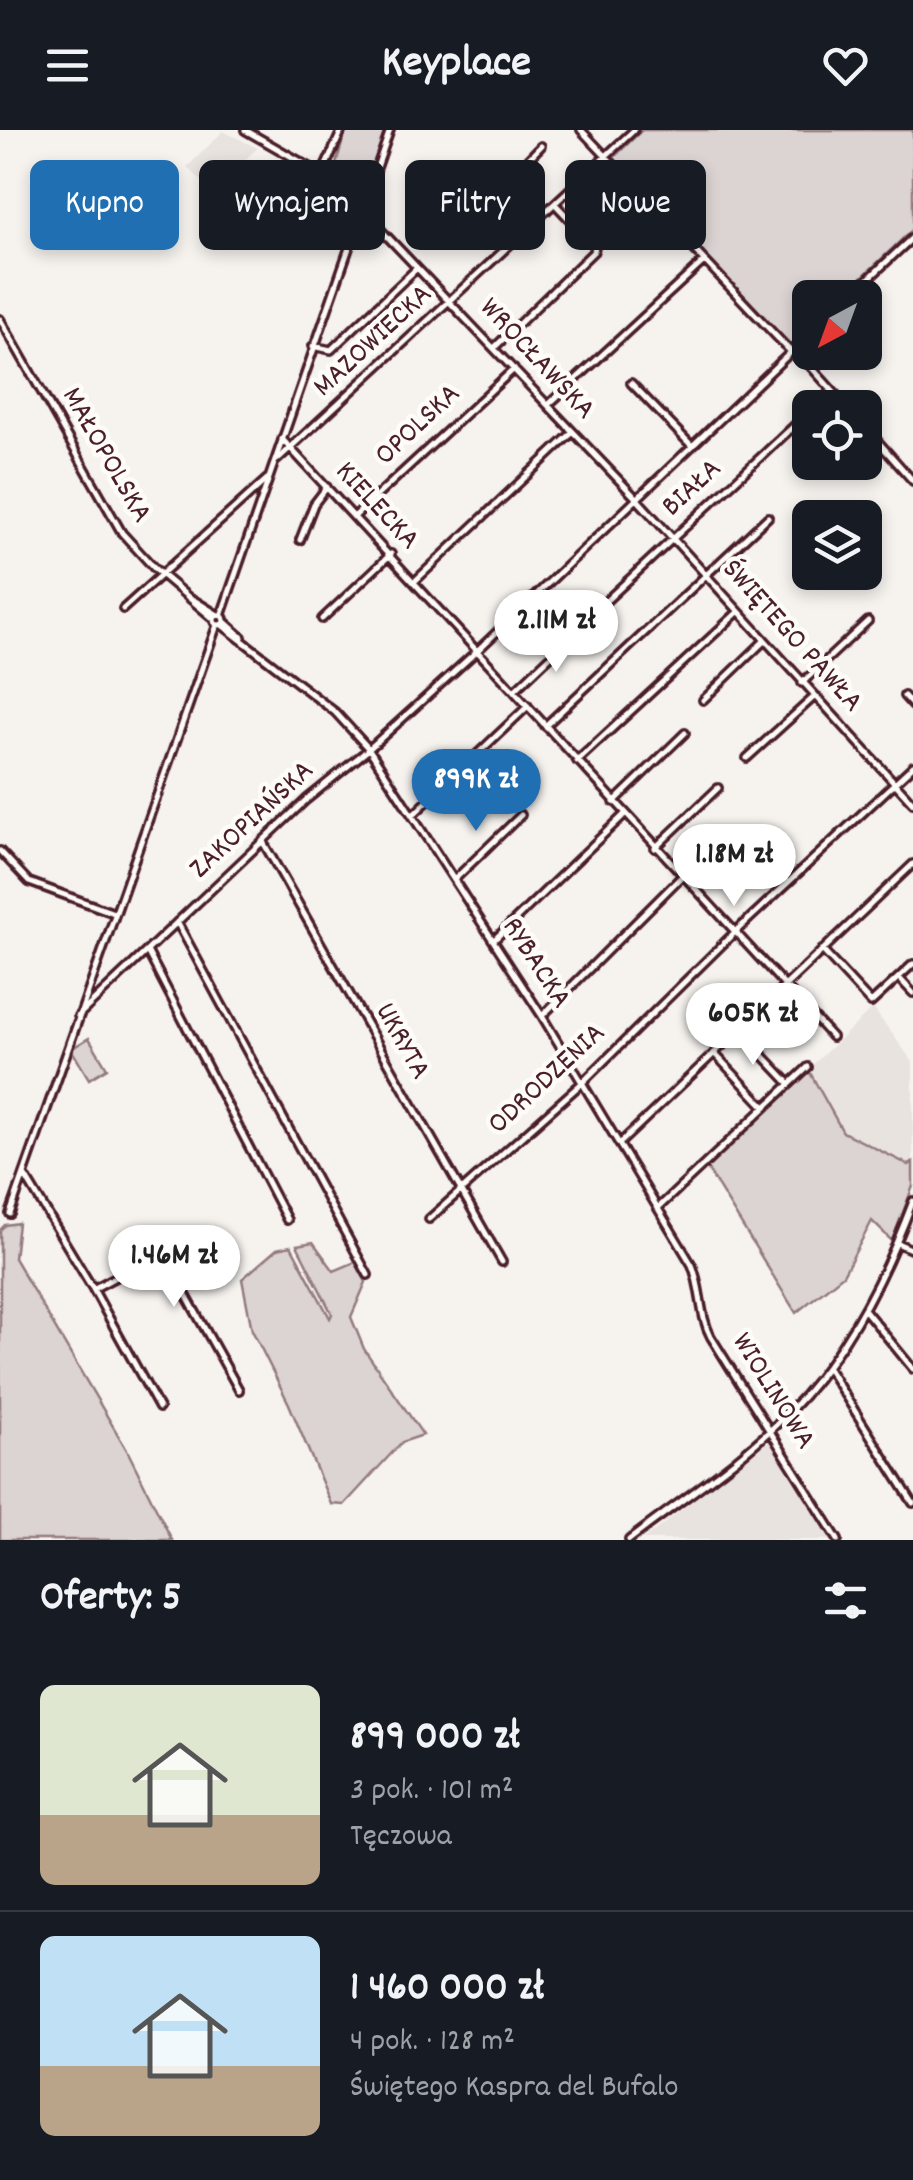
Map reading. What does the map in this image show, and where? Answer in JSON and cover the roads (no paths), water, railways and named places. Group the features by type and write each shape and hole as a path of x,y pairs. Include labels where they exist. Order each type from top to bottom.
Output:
{"street":[{"name":"WROCŁAWSKA","path":"245,130 298,160"},
{"path":"328,160 342,130"},
{"path":"380,160 390,130"},
{"path":"581,130 792,350"},
{"name":"MAZOWIECKA","path":"545,214 634,130"},
{"path":"528,160 541,146"},
{"path":"494,348 594,251 595,246 556,204"},
{"name":"WROCŁAWSKA","path":"385,234 636,498"},
{"path":"867,280 913,237"},
{"path":"10,1214 348,250"},
{"name":"MAZOWIECKA","path":"274,462 505,250"},
{"path":"548,405 704,261"},
{"path":"313,346 330,350 418,268"},
{"name":"MAŁOPOLSKA","path":"0,320 111,516 138,553 336,712 368,749"},
{"name":"ZAKOPIAŃSKA","path":"78,1016 306,800 478,650 792,350"},
{"name":"OPOLSKA","path":"354,516 514,369"},
{"path":"812,370 832,390"},
{"path":"631,383 692,446"},
{"name":"BIAŁA","path":"607,600 792,428"},
{"path":"414,582 573,432"},
{"name":"KIELECKA","path":"282,440 832,1037"},
{"path":"882,446 913,481"},
{"path":"123,609 269,477"},
{"path":"300,540 314,504 327,487"},
{"name":"ŚWIĘTEGO PAWŁA","path":"636,498 913,803"},
{"path":"546,726 768,518"},
{"path":"322,619 391,554"},
{"path":"578,761 738,612"},
{"path":"802,683 868,621"},
{"path":"514,691 574,634"},
{"path":"703,700 764,641"},
{"path":"904,696 913,706"},
{"path":"748,758 814,697"},
{"path":"414,815 528,706"},
{"path":"614,802 685,733"},
{"name":"RYBACKA","path":"368,749 542,1016 658,1208"},
{"name":"ODRODZENIA","path":"430,1218 583,1082 913,766"},
{"path":"655,848 718,788"},
{"path":"493,941 625,814"},
{"path":"454,879 521,815"},
{"path":"747,839 788,882"},
{"name":"UKRYTA","path":"263,842 502,1262"},
{"path":"0,851 30,882 114,912"},
{"path":"619,1144 913,864"},
{"path":"542,1016 682,878"},
{"path":"177,922 368,1275"},
{"path":"822,950 871,1003 913,964"},
{"path":"147,951 287,1220"},
{"path":"899,978 913,993"},
{"path":"740,1030 790,1084"},
{"path":"714,1053 765,1107"},
{"path":"658,1208 808,1067"},
{"path":"25,1176 159,1408"},
{"path":"628,1540 771,1430 828,1367 897,1243 913,1201"},
{"name":"WIOLINOWA","path":"658,1208 699,1281 707,1331 838,1540"},
{"path":"897,1243 913,1250"},
{"path":"93,1289 162,1252 239,1390"},
{"path":"863,1308 913,1369"},
{"path":"828,1367 912,1498"}]}
